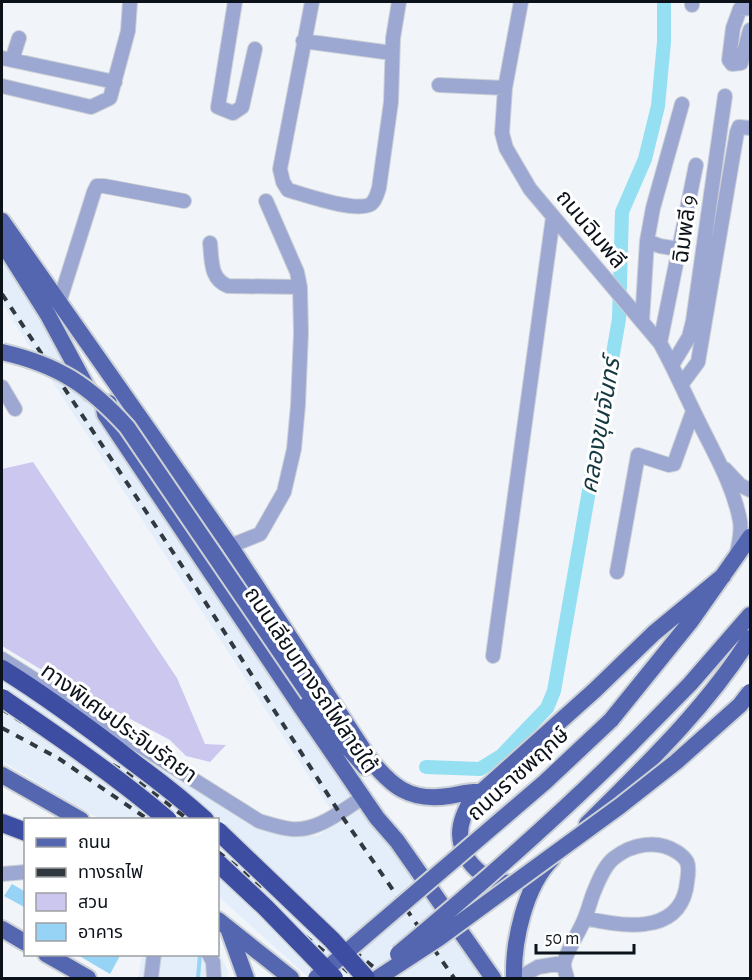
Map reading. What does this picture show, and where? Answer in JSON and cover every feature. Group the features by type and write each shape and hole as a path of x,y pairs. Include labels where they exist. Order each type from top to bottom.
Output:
{"highway":[{"name":"ทางพิเศษประจิมรัถยา","path":"2,669 48,698 99,735 204,818"},
{"name":"ทางพิเศษประจิมรัถยา","path":"2,698 136,792 167,818"},
{"path":"2,823 24,831"},
{"path":"219,832 324,932 368,978"},
{"path":"219,864 265,907 334,978"}],"main road":[{"name":"ถนนเลียบทางรถไฟสายใต้","path":"2,221 230,546 368,757 394,787 411,794 432,797 450,796 466,791 482,792"},
{"path":"2,242 48,315 93,399 100,403 109,402"},
{"path":"2,352 53,367 83,385 115,413 148,456 336,734 384,811 397,842"},
{"name":"ถนนเลียบทางรถไฟสายใต้","path":"115,383 116,396 104,409 105,414 377,818 397,842 493,978"},
{"name":"ถนนราชพฤกษ์","path":"316,978 545,782 610,720 691,621 750,537"},
{"name":"ถนนราชพฤกษ์","path":"543,867 524,880 511,883 496,881 481,874 470,863 462,848 460,832 463,817 470,802 595,690 654,633 723,576"},
{"path":"368,978 494,873 569,805 690,684 750,615"},
{"path":"514,978 513,959 518,934 530,895 543,867 653,758 706,698 747,644"},
{"path":"378,978 466,918 620,806 676,762 740,705 750,692"},
{"path":"336,734 375,777 387,786 394,787"},
{"path":"2,775 79,818"},
{"path":"223,924 246,978"},
{"path":"223,924 291,978"},
{"path":"2,929 24,942"},
{"path":"50,956 88,978"}],"street":[{"path":"2,86 91,107 110,98 128,31 130,2"},
{"path":"235,2 218,107 233,113 242,107 255,48"},
{"path":"312,2 280,169 283,182 288,190 354,207 368,206 375,200 379,188 399,2"},
{"name":"ถนนฉิมพลี","path":"521,2 505,88 502,133 506,148 530,189 660,343 720,464 735,502 740,522 740,537 735,561"},
{"path":"750,8 740,9 733,28 729,60 732,64 741,63 750,30"},
{"path":"18,38 7,59 115,81"},
{"path":"303,41 392,53"},
{"path":"439,85 505,88"},
{"name":"ฉิมพลี 9","path":"672,365 689,337 693,321 725,96"},
{"path":"639,319 647,241 653,208 682,104"},
{"path":"681,385 698,362 737,132 739,127 750,128"},
{"path":"660,343 696,165"},
{"path":"59,303 94,192 98,186 184,201"},
{"path":"230,546 260,534 284,492 294,449 301,333 300,287 297,272 266,201"},
{"path":"493,656 553,217"},
{"path":"647,241 678,249"},
{"path":"210,243 214,276 221,283 228,286 300,287"},
{"path":"2,387 15,409"},
{"path":"617,572 638,455 669,465 674,464 693,411"},
{"name":"ถนนฉิมพลี","path":"720,464 740,485 750,490"},
{"path":"2,659 259,821 293,830 309,827 321,824 364,797"},
{"path":"567,978 563,963 585,918 602,874 612,860 628,849 647,844 667,846 680,854 687,862 683,900 677,909 666,918 652,923 630,926 608,924 585,918"},
{"path":"2,863 22,872"},
{"path":"2,874 22,872"},
{"path":"151,978 154,956"},
{"path":"210,956 213,962 214,978"},
{"path":"519,978 538,967 563,963"}],"shaded area":[{"path":"2,254 23,293 101,419 287,698 481,978 309,978 219,897 219,818 97,818 2,761 2,666 253,823 280,835 318,836 338,821 2,304"},
{"path":"219,952 228,972 227,978 138,978 142,956 219,956"}],"green space":[{"path":"33,462 177,678 205,744 226,745 210,762 186,756 170,740 72,688 2,646 2,469"}],"building":[{"path":"12,884 24,891 24,907 4,896"},
{"path":"79,956 120,956 110,974"},
{"path":"198,956 202,956 200,978 196,978"}],"waterway":[{"name":"คลองขุนจันทร์","path":"426,767 480,769 501,756 547,708 554,691 619,319 622,212 645,159 658,106 664,42 664,2"}],"railway":[{"path":"2,294 188,575 339,812 454,978"},
{"path":"2,700 125,772 186,818"},
{"path":"2,709 169,818"},
{"path":"2,728 58,758 146,818"},
{"path":"219,841 387,978"},
{"path":"219,853 263,887"},
{"path":"219,867 355,978"},
{"path":"295,913 370,978"}]}
